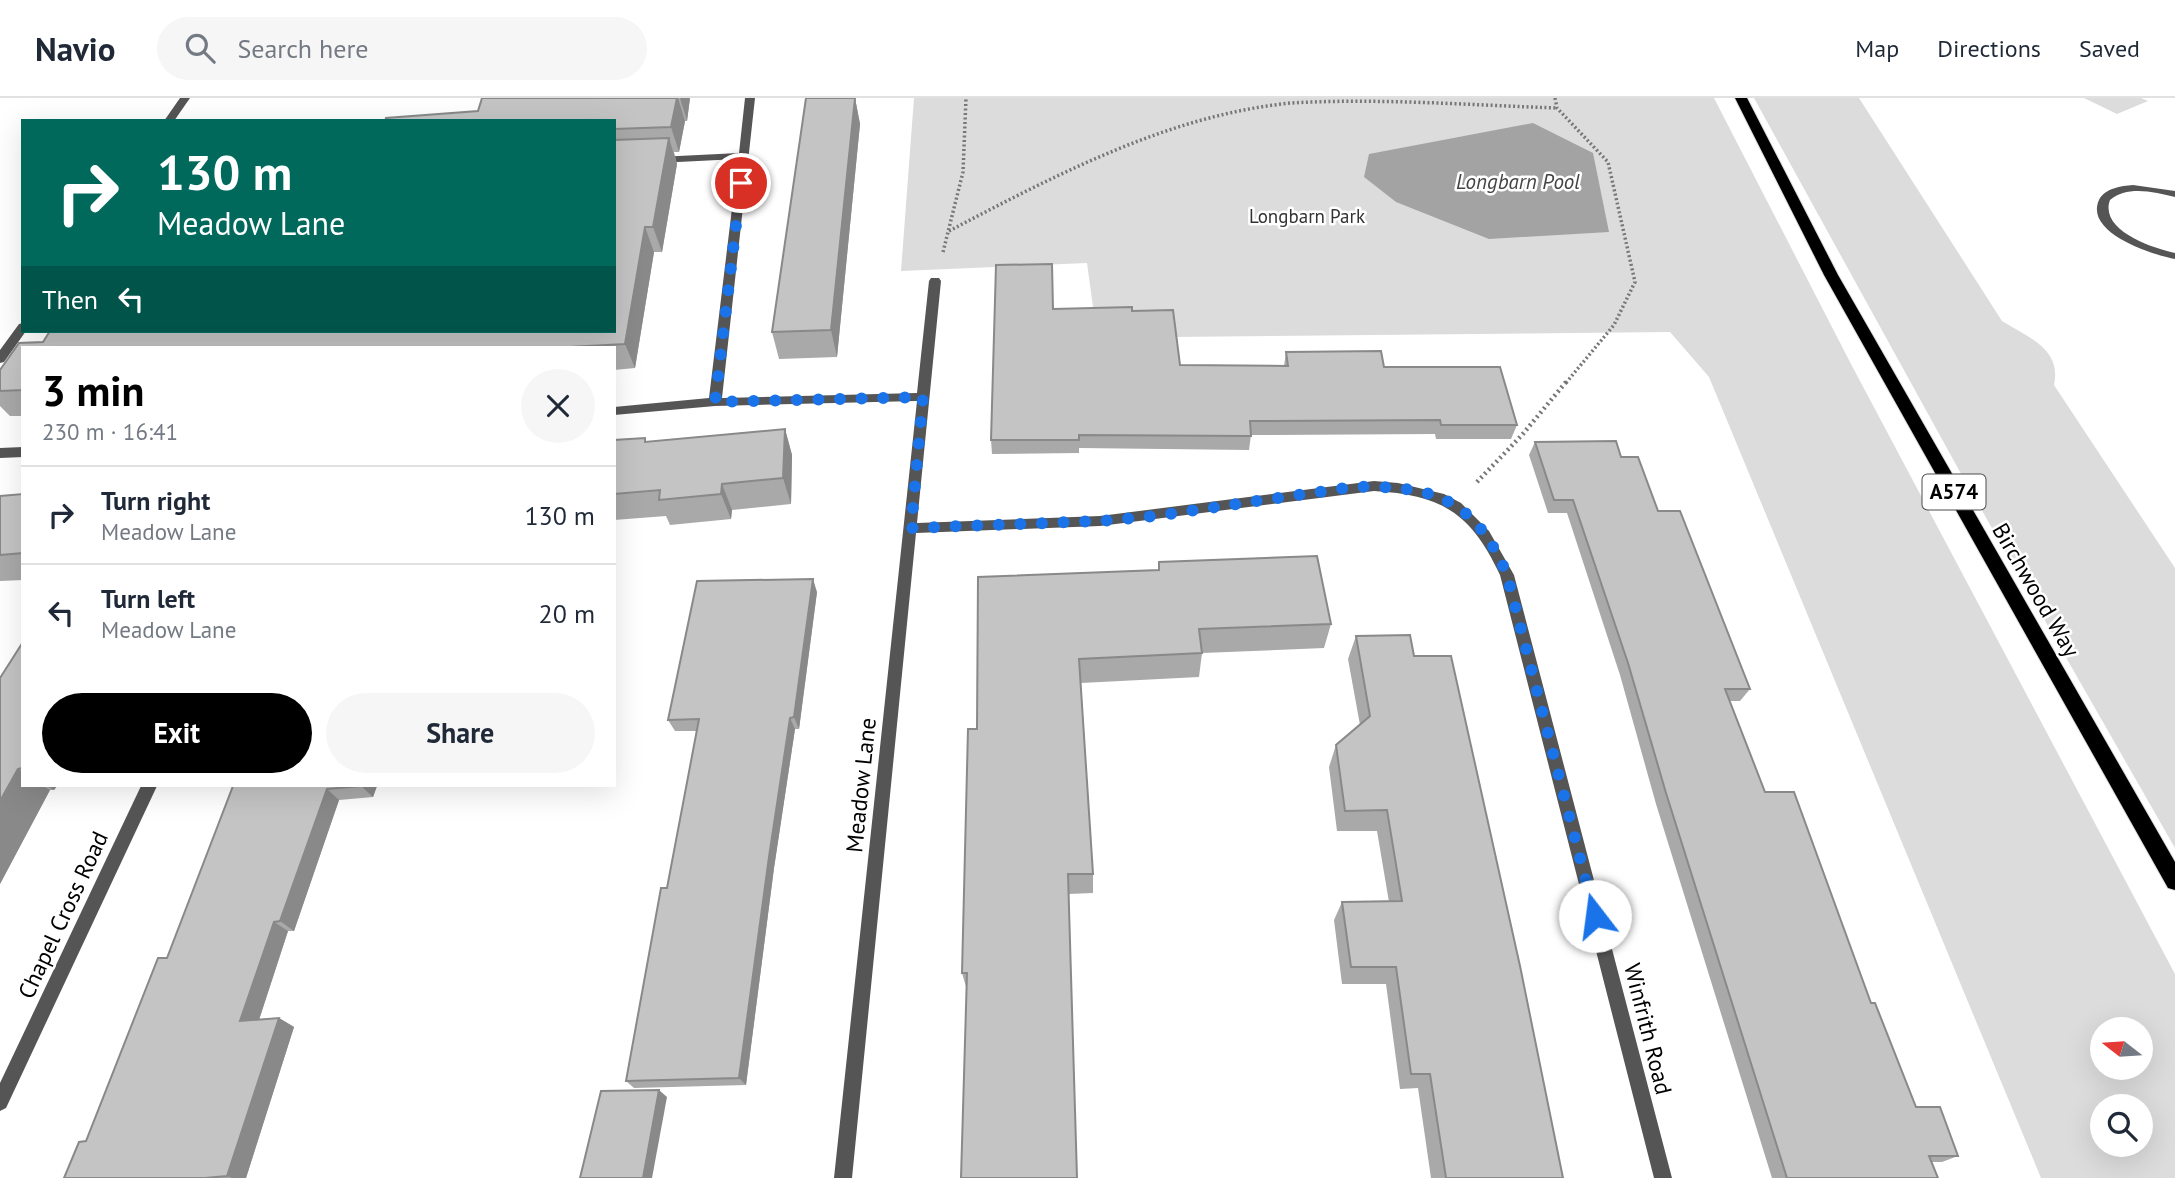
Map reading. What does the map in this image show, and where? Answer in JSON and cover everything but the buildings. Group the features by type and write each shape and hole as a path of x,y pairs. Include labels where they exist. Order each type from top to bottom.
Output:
{"main road":[{"name":"Birchwood Way","path":"1741,98 1831,275 2175,881"}],"street":[{"path":"170,119 185,98"},
{"path":"715,402 750,98"},
{"path":"643,161 744,156"},
{"path":"2175,194 2130,187 2114,191 2102,206 2105,217 2128,239 2175,256"},
{"name":"Meadow Lane","path":"843,1178 935,281"},
{"path":"0,359 21,330"},
{"path":"616,411 715,402 923,397"},
{"path":"0,453 21,452"},
{"name":"Winfrith Road","path":"911,528 1114,520 1353,487 1396,486 1418,490 1455,505 1472,517 1498,552 1507,575 1663,1178"},
{"name":"Chapel Cross Road","path":"0,1102 149,787"}],"path":[{"path":"935,281 963,172 966,98"},
{"path":"1455,505 1522,435 1614,325 1635,282 1608,162 1557,108 1555,98"},
{"path":"949,231 1089,160 1184,126 1236,111 1347,99 1557,108"}],"green space":[{"name":"Longbarn Park","path":"914,98 1714,98 1851,364 2175,974 2175,1178 2041,1178 1709,377 1670,332 1171,337 1094,314 1087,263 901,271"},
{"path":"1754,98 1859,98 2002,321 2032,339 2048,353 2053,362 2054,385 2175,568 2175,848 1965,481"},
{"path":"2084,98 2141,98 2148,101 2117,114"}],"water":[{"name":"Longbarn Pool","path":"1533,123 1593,153 1609,232 1489,239 1396,202 1364,177 1369,154"}],"route":[{"path":"741,183 715,402 923,397 911,528 1100,521 1374,486 1396,486 1438,496 1472,517 1498,552 1507,575 1595,916"}]}
